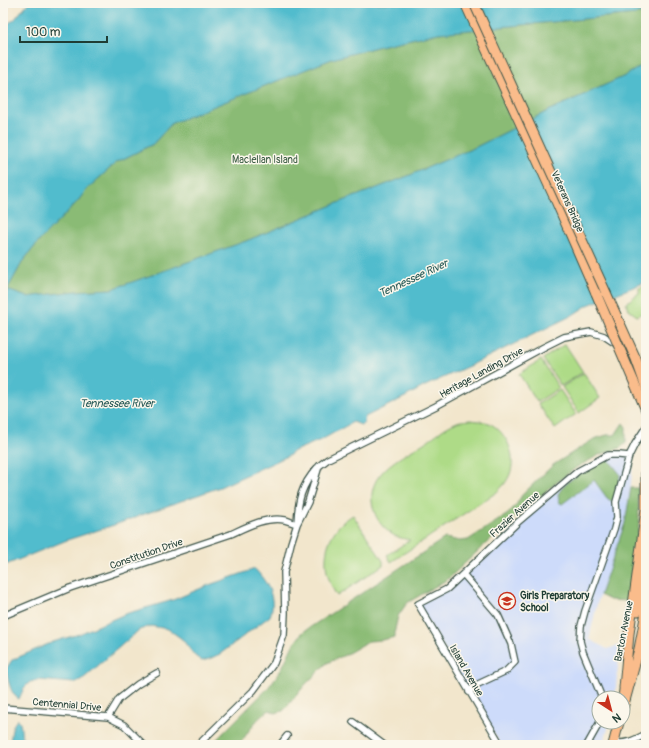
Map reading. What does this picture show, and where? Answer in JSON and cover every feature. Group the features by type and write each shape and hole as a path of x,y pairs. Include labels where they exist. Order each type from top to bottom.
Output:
{"main road":[{"name":"Veterans Bridge","path":"465,3 556,202 646,410"},
{"name":"Veterans Bridge","path":"474,3 636,359 646,387"},
{"path":"636,359 646,379"},
{"path":"624,688 628,634 646,509 646,472"},
{"name":"Barton Avenue","path":"624,688 646,569"},
{"name":"Barton Avenue","path":"628,690 639,649 646,612"},
{"path":"614,744 617,730"}],"street":[{"name":"Heritage Landing Drive","path":"297,524 298,505 302,490 308,478 328,459 436,406 564,337 592,332 604,336 622,348 646,374"},
{"path":"599,690 583,652 580,641 581,626 616,523 616,502 629,456 646,427"},
{"name":"Frazier Avenue","path":"418,604 447,589 518,522 578,470 608,455 629,456"},
{"name":"Heritage Landing Drive","path":"198,745 253,691 274,663 284,635 284,572 297,524 308,502 319,466"},
{"name":"Constitution Drive","path":"3,616 70,588 231,534 250,525 271,519 284,519 297,524"},
{"path":"463,574 498,615 511,644 515,662 506,671 476,686 469,692"},
{"name":"Island Avenue","path":"418,604 501,745"},
{"path":"108,717 119,699 138,684 157,673"},
{"name":"Centennial Drive","path":"3,708 108,717 124,725 144,745"},
{"path":"353,722 384,745"},
{"path":"587,745 595,730"},
{"path":"614,744 623,744 646,734"},
{"path":"280,745 287,736"}],"shaded area":[{"path":"608,455 629,456 633,459 625,523 597,604 589,639 607,649 620,645 616,690 591,690 591,730 608,730 603,745 501,745 418,604 447,589 578,471"}],"green space":[{"name":"Maclellan Island","path":"646,13 646,63 625,76 550,110 476,147 246,241 112,289 77,291 27,297 7,290 23,261 40,240 77,202 87,189 117,162 153,144 172,123 332,59 384,45 438,33"},
{"path":"646,286 646,311 637,316 630,311 626,303 639,293 639,288"},
{"path":"565,344 583,372 561,386 543,359"},
{"path":"541,360 559,388 537,402 519,374"},
{"path":"584,373 600,398 579,413 562,387"},
{"path":"560,390 576,414 555,429 538,404"},
{"path":"470,420 489,423 501,432 509,445 511,452 512,467 510,474 503,486 497,492 391,562 387,555 410,540 395,536 382,525 377,517 372,501 372,492 379,476 389,465 444,429 459,421"},
{"path":"623,423 626,427 626,443 620,448 599,455 577,467 509,522 448,579 407,603 398,616 395,637 369,641 345,655 327,663 304,686 283,711 275,713 270,710 265,713 239,745 211,745 268,688 281,670 293,645 303,632 445,538 460,541 468,540 508,514 522,495 553,465 594,439 607,435 615,435"},
{"path":"608,459 620,474 614,503 607,498 594,480 562,504 559,502 558,494 567,483 587,469"},
{"path":"631,488 638,488 639,523 629,601 610,600 600,595 625,523"},
{"path":"353,515 383,561 383,565 337,596 329,579 326,561 327,552 329,544 338,527"}],"water":[{"name":"Tennessee River","path":"28,3 646,3 646,13 438,33 384,45 332,59 172,123 153,144 117,162 87,189 77,202 40,240 23,261 7,290 27,297 77,291 112,289 155,274 246,241 476,147 550,110 625,76 646,63 646,282 588,305 571,316 425,386 365,417 364,423 361,425 353,422 323,439 292,452 290,455 220,487 114,525 67,540 3,566 3,26 14,20"},
{"path":"255,569 270,591 272,609 270,616 220,654 202,661 195,656 182,639 168,629 151,626 139,630 84,678 74,683 39,680 30,682 24,688 19,699 13,694 6,669 12,660 53,642 79,634 125,614 173,600 209,585"},
{"path":"18,719 24,741 40,745 8,745 13,726"}],"place":[{"name":"Girls Preparatory School","path":"507,601"}]}
